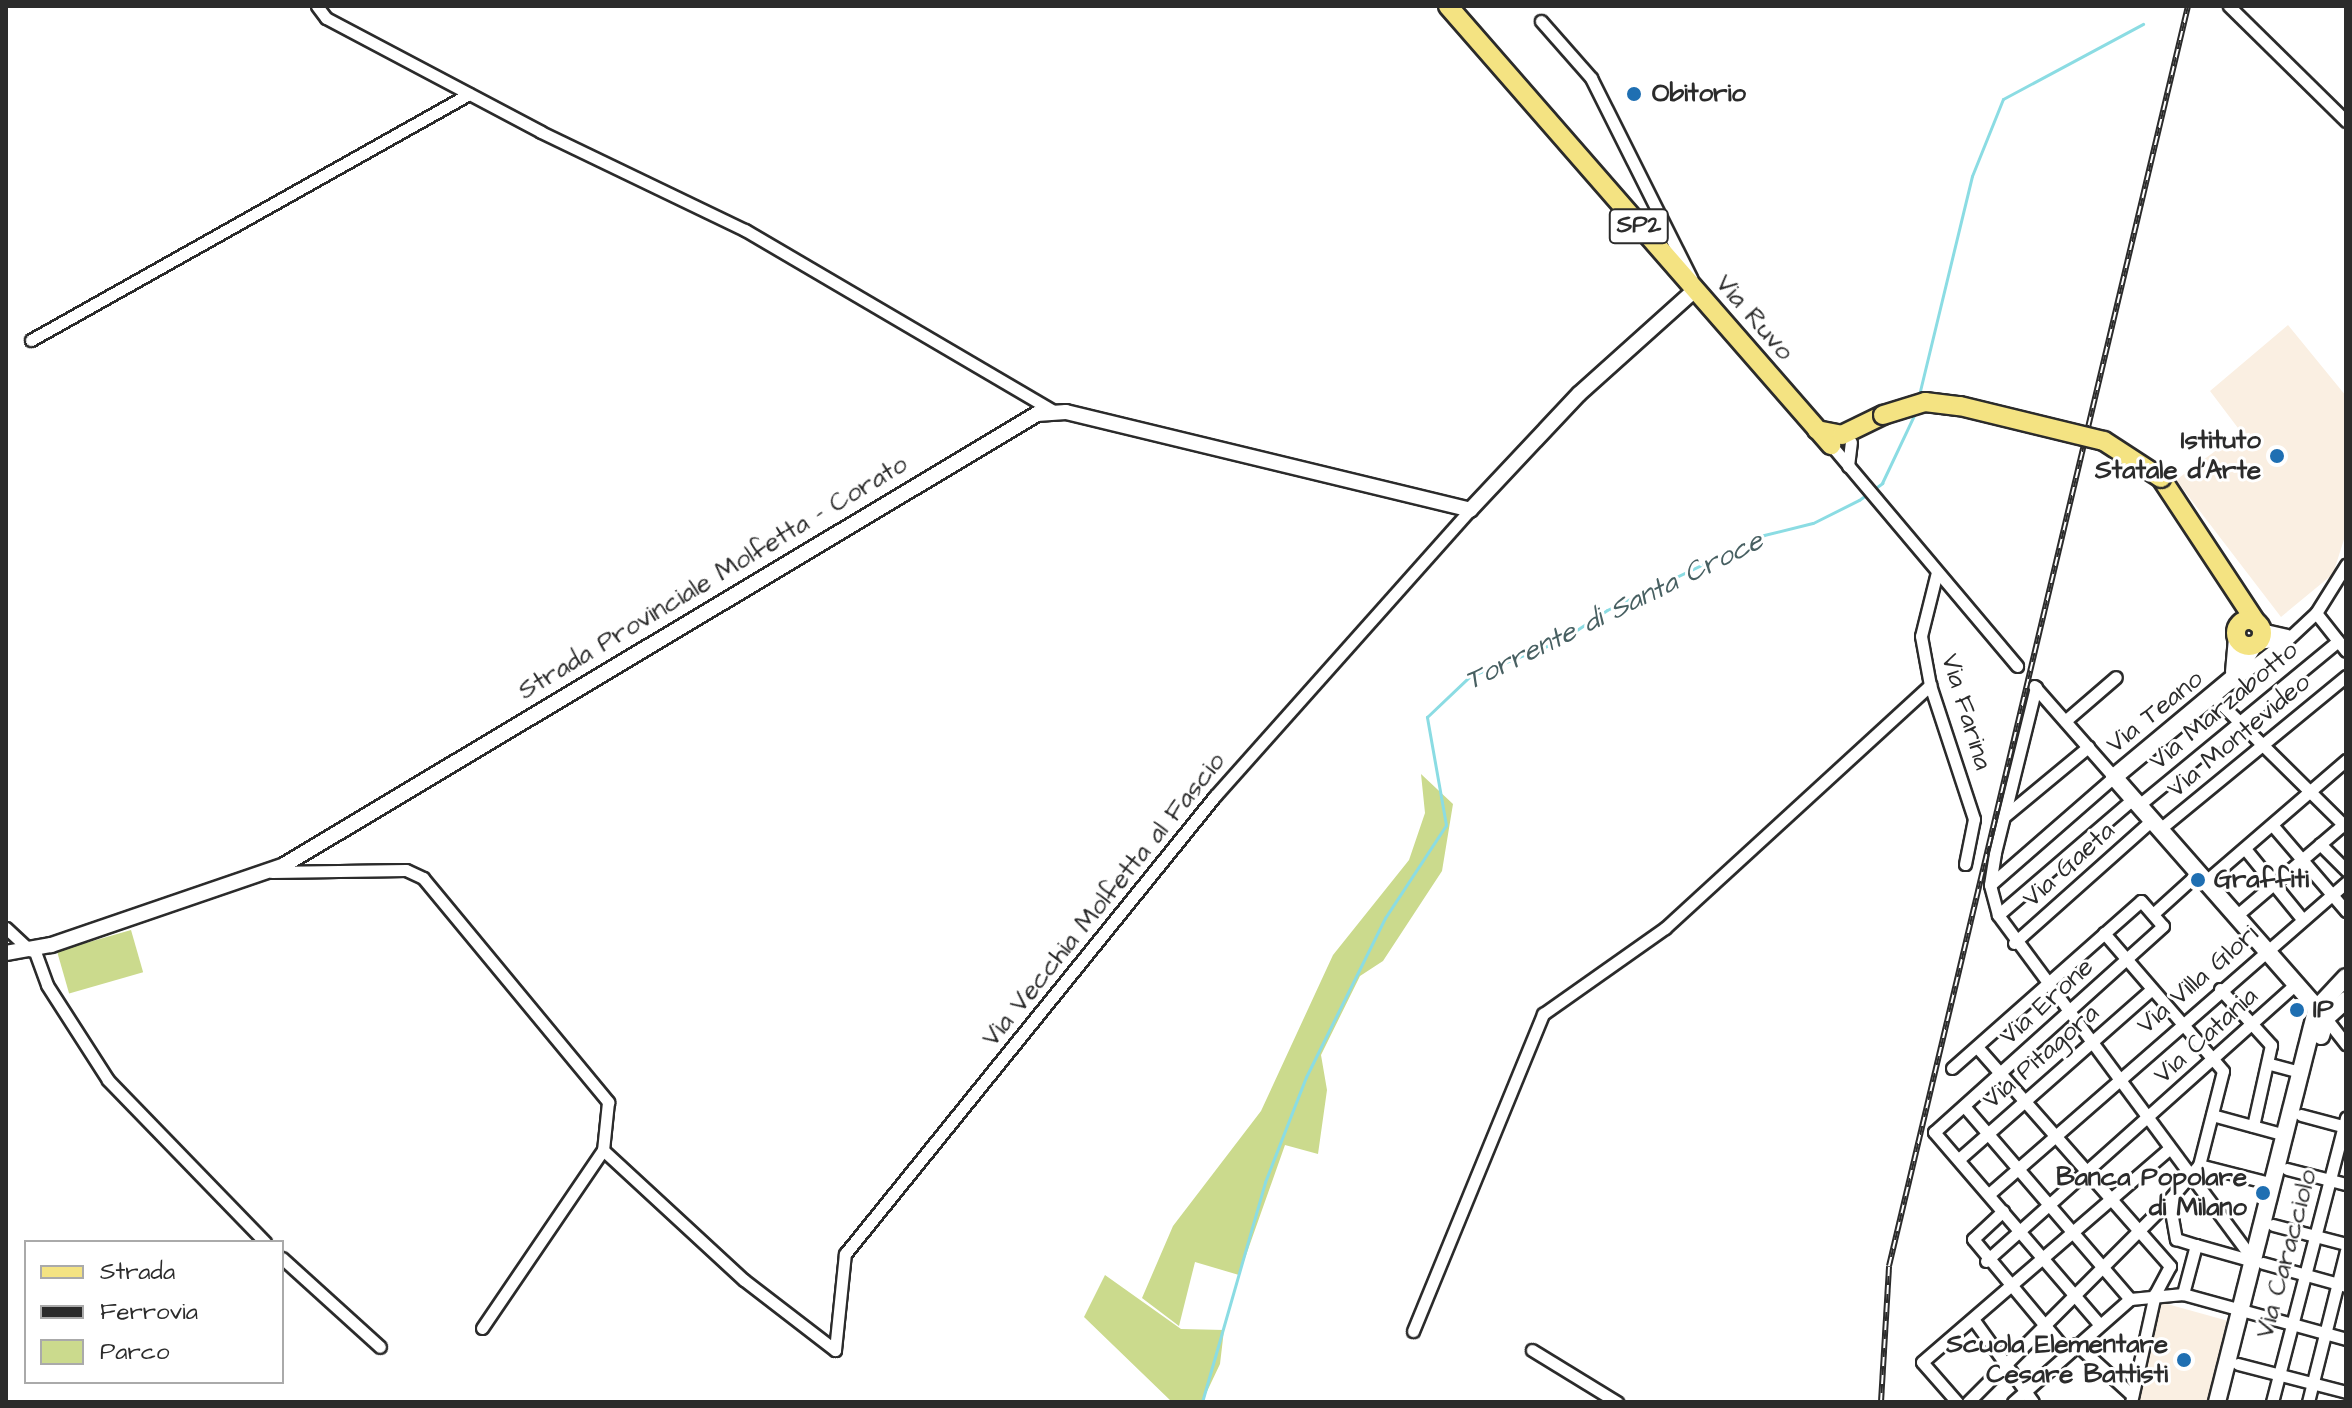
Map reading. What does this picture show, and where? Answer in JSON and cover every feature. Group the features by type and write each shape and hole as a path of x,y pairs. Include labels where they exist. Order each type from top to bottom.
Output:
{"main road":[{"name":"Via Ruvo","path":"1448,6 1817,430 1841,440"},
{"path":"1841,440 1875,420 1925,402 1960,406 2104,441 2161,478 2224,582 2250,635"},
{"name":"Via Teano","path":"2114,777 2229,681 2250,635"},
{"path":"2114,777 2321,1013"},
{"path":"2217,1402 2258,1262 2300,1072 2321,1013 2346,977"},
{"path":"2321,1013 2346,1000"},
{"path":"2258,1262 2273,1225 2301,1115 2321,1013"},
{"path":"2228,1402 2238,1364 2245,1312"}],"street":[{"path":"317,6 326,18 469,94 745,230 1054,411 1470,510 1569,404 1695,290 1591,78 1541,21"},
{"path":"2229,6 2341,107 2346,121"},
{"path":"31,340 469,94"},
{"name":"Strada Provinciale Molfetta - Corato","path":"6,953 32,949 267,872 1020,423 1054,411"},
{"path":"1841,440 1851,472"},
{"name":"Via Ruvo","path":"1841,440 1851,472 2017,666"},
{"name":"Via Vecchia Molfetta al Fascio","path":"603,1150 744,1280 835,1350 845,1254 1215,796 1470,510"},
{"name":"Via Teano","path":"2229,681 2316,613 2344,582 2346,565"},
{"name":"Via Farina","path":"1937,572 1921,636 1930,685 1974,819 1965,864"},
{"path":"2316,613 2346,651"},
{"path":"2250,635 2291,635"},
{"name":"Via Marzabotto","path":"1998,915 2338,641"},
{"name":"Via Montevideo","path":"2156,825 2263,745 2346,676"},
{"path":"2065,721 2116,677"},
{"path":"1413,1331 1543,1014 1665,928 1930,685"},
{"path":"1990,885 2114,777 2035,687 1990,885 1998,915 2014,943 2117,1082 2258,1262"},
{"path":"2213,696 2345,824 2236,916"},
{"path":"2006,815 2088,747"},
{"path":"1952,1068 2141,901 2153,914 2202,877 2246,850 2346,761"},
{"name":"Via Gaeta","path":"2014,943 2156,825"},
{"path":"2274,827 2346,911"},
{"path":"2320,844 2346,870"},
{"path":"2246,850 2302,919"},
{"path":"267,872 406,870 423,878 608,1102 603,1150 482,1328"},
{"name":"Via Villa Glori","path":"1989,1194 2265,949 2346,883"},
{"name":"Via Erone","path":"1959,1159 1934,1132 2068,1016 2163,926 2153,914"},
{"path":"6,928 32,949 47,985 108,1080 263,1240"},
{"path":"1968,1402 2076,1294 2106,1270 2169,1200 2192,1180 2199,1165 2223,1071 2104,933"},
{"name":"Via Catania","path":"1986,1261 2019,1228 2146,1120 2296,984"},
{"name":"Via Pitagora","path":"1959,1159 2152,989"},
{"path":"2220,989 2271,1045 2270,1064 2253,1126"},
{"path":"2321,1013 2346,1044"},
{"path":"1977,1047 2052,1138 2137,1234 2170,1266 2155,1294 2132,1398 2043,1327 1986,1261 1973,1239 2003,1211"},
{"path":"2270,1064 2300,1072"},
{"path":"1964,1106 2130,1299"},
{"path":"2212,1115 2285,1135"},
{"path":"2301,1115 2345,1123"},
{"name":"Via Caracciolo","path":"2272,1402 2345,1123"},
{"path":"1957,1402 1922,1362 2169,1149"},
{"path":"1959,1159 2099,1324"},
{"path":"2199,1165 2273,1184"},
{"path":"2287,1169 2346,1184"},
{"path":"2169,1200 2176,1239 2342,1285"},
{"path":"2273,1225 2346,1244"},
{"path":"2183,1294 2196,1245"},
{"path":"2308,1402 2342,1285 2346,1251"},
{"path":"284,1260 380,1347"},
{"path":"2013,1402 2130,1299 2155,1294 2183,1294 2346,1339"},
{"path":"1973,1319 2005,1368 2033,1402"},
{"path":"1532,1350 1617,1402"},
{"path":"2238,1364 2345,1388"}],"shaded area":[{"name":"Istituto Statale d'Arte","path":"2288,325 2346,396 2346,533 2333,574 2281,617 2176,480 2241,432 2210,391"},
{"name":"Scuola Elementare Cesare Battisti","path":"2160,1302 2232,1322 2212,1402 2134,1402"}],"green space":[{"path":"1421,774 1453,804 1442,871 1383,961 1360,976 1321,1055 1327,1090 1318,1154 1285,1145 1239,1275 1195,1262 1179,1326 1142,1298 1173,1226 1261,1111 1333,955 1409,860 1425,813"},
{"path":"131,930 143,972 69,994 57,951"},
{"path":"1105,1275 1181,1329 1224,1330 1220,1364 1202,1402 1172,1402 1084,1317"}],"waterway":[{"path":"1919,395 1972,176 2003,99 2143,24"},
{"name":"Torrente di Santa Croce","path":"1202,1402 1265,1182 1306,1077 1385,918 1446,825 1427,717 1470,676 1560,641 1607,610 1764,535 1813,523 1859,500 1882,483 1916,411"}],"railway":[{"path":"1881,1402 1889,1266 2188,6"}],"place":[{"name":"Obitorio","path":"1634,94"},
{"name":"Istituto Statale d'Arte","path":"2277,456"},
{"name":"Graffiti","path":"2198,880"},
{"name":"IP","path":"2297,1010"},
{"name":"Banca Popolare di Milano","path":"2263,1193"},
{"name":"Scuola Elementare Cesare Battisti","path":"2184,1360"}]}
